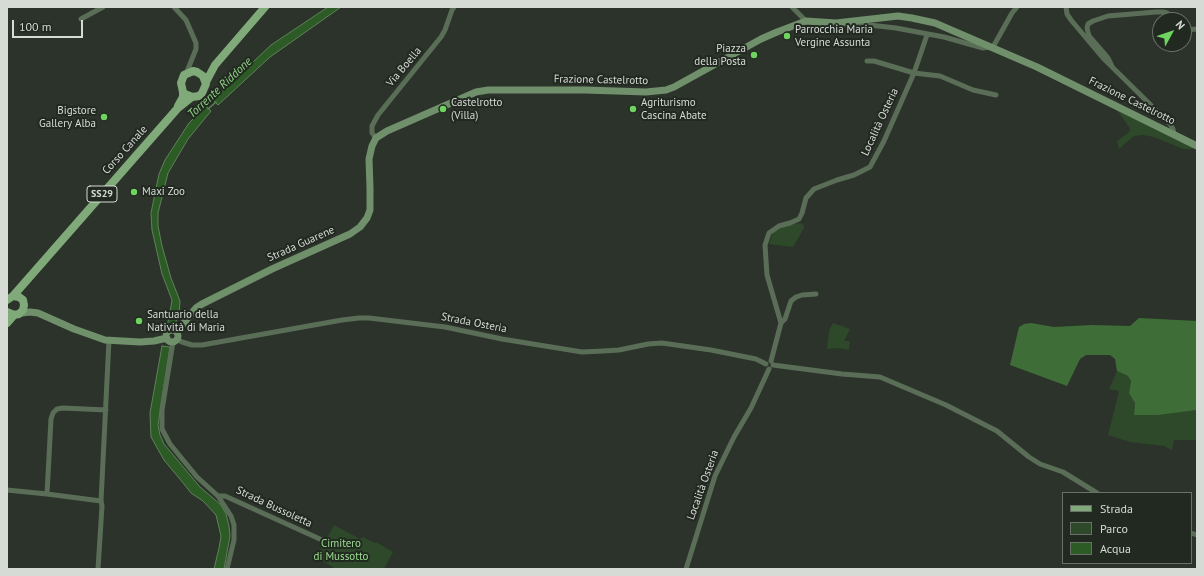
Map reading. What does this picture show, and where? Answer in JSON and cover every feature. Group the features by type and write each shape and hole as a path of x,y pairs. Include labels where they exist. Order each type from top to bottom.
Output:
{"main road":[{"name":"Corso Canale","path":"10,298 177,109 192,97 199,96 202,93 215,65 265,7"},
{"name":"Frazione Castelrotto","path":"376,138 404,123 476,92 488,90 585,90 646,92 666,90 777,32 806,21 844,23 886,17 912,18 949,28 1037,67 1174,135"},
{"name":"Corso Canale","path":"177,109 183,97 181,83 182,78 186,74 193,71 198,73 215,65"},
{"path":"198,73 205,79 206,82"},
{"path":"183,92 192,97"},
{"path":"1174,135 1197,146"},
{"name":"Strada Guarene","path":"176,338 190,314 202,304 272,269 350,234 360,227 367,218 370,210 369,159 372,146 376,138"},
{"name":"Corso Canale","path":"14,313 24,308 23,301 28,279"},
{"path":"10,298 19,297 38,313 93,337 110,340 152,341 167,338 168,341 176,338 173,330 167,334 167,338"},
{"path":"7,323 14,313 38,313"}],"street":[{"path":"81,19 103,7"},
{"path":"174,7 186,20 196,43 196,48 186,74"},
{"name":"Via Boella","path":"376,138 372,132 372,126 378,115 441,37 454,7"},
{"path":"792,7 806,21"},
{"path":"992,47 1012,13 1018,7"},
{"name":"Frazione Castelrotto","path":"1066,7 1067,14 1071,20 1114,69 1170,124 1174,135"},
{"path":"1114,69 1108,58 1088,36 1088,24 1108,16 1152,12"},
{"name":"Frazione Castelrotto","path":"844,23 850,27 869,25 914,31 927,35 944,37 983,48 992,47"},
{"name":"Località Osteria","path":"781,323 767,275 765,245 769,233 779,226 797,221 802,213 806,198 814,189 870,168 884,141 914,73 927,35"},
{"path":"191,59 193,67 198,73"},
{"path":"867,61 874,61 914,73 940,76 973,90 996,95"},
{"name":"Località Osteria","path":"686,569 715,476 730,444 751,408 770,365 781,323 785,319 791,301 802,295 816,294"},
{"name":"Strada Osteria","path":"176,338 182,342 202,346 342,320 369,318 445,327 502,339 582,352 619,350 648,344 662,343 712,350 756,359 770,365"},
{"name":"Strada Bussoletta","path":"176,338 162,410 162,430 167,441 197,478 218,496 229,511 234,525 234,540 227,569"},
{"path":"98,569 102,506 100,501 110,340"},
{"path":"770,365 880,377 946,405 997,431 1040,464 1063,472 1096,492"},
{"path":"47,494 51,419 53,413 62,408 106,410"},
{"path":"7,490 100,501"},
{"name":"Strada Bussoletta","path":"218,496 226,496 322,540"}],"green space":[{"path":"1117,110 1197,149 1183,149 1154,137 1143,135 1134,136 1119,149 1117,141 1130,130"},
{"path":"800,223 804,225 804,228 793,247 769,244 775,231 785,226"},
{"path":"833,323 850,329 844,341 850,341 849,350 839,348 827,349 829,331"},
{"path":"1117,371 1128,376 1131,381 1129,393 1135,403 1134,415 1159,415 1197,410 1197,440 1174,440 1172,450 1164,446 1130,442 1108,435 1119,391 1109,389"},
{"name":"Cimitero di Mussotto","path":"334,525 360,539 363,537 375,543 376,542 393,552 384,569 332,569 333,567 316,558"}],"shaded area":[{"path":"1139,318 1197,321 1197,410 1159,415 1134,415 1135,403 1129,393 1131,381 1128,376 1117,371 1115,359 1110,355 1086,355 1080,359 1067,386 1010,365 1019,327 1024,324 1031,323 1054,327 1092,325 1130,326"}],"water":[{"path":"328,7 341,7 270,57 218,105 213,100 271,45"},
{"path":"206,106 211,111 188,139 168,173 158,213 158,226 162,246 171,278 180,301 179,314 174,327 167,325 172,300 162,274 152,230 151,213 159,174 165,160 189,123"},
{"path":"162,346 170,347 158,425 160,435 164,444 200,487 221,505 226,514 230,536 224,569 214,569 221,536 216,515 203,501 191,493 164,460 151,437 150,413"}],"waterway":[{"name":"Torrente Riddone","path":"208,109 216,102"}],"place":[{"name":"Parrocchia Maria Vergine Assunta","path":"787,36"},
{"name":"Piazza della Posta","path":"754,55"},
{"name":"Castelrotto (Villa)","path":"443,109"},
{"name":"Agriturismo Cascina Abate","path":"633,109"},
{"name":"Bigstore Gallery Alba","path":"104,117"},
{"name":"Maxi Zoo","path":"134,192"},
{"name":"Santuario della Natività di Maria","path":"139,321"}]}
